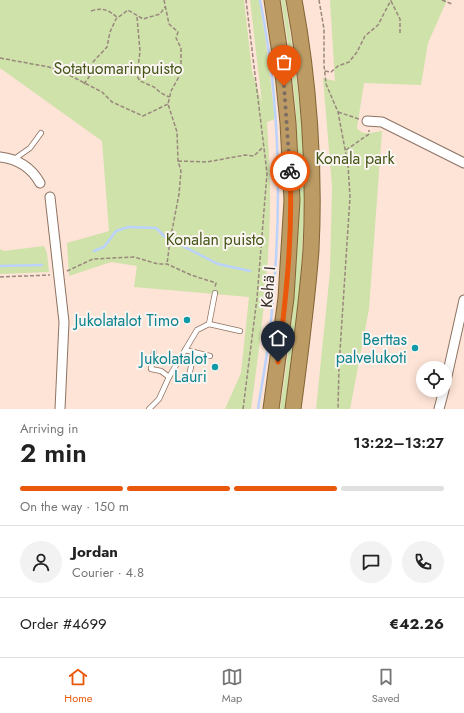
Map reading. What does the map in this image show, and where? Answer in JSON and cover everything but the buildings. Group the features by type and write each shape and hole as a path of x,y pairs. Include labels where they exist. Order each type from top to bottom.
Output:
{"highway":[{"name":"Kehä I","path":"271,409 286,298 292,200 284,81 272,0"},
{"path":"293,409 307,300 312,204 305,75 294,0"}],"street":[{"path":"367,121 382,122 464,163"},
{"path":"0,157 14,160 28,168 36,176 40,183"},
{"path":"50,197 64,330 60,409"},
{"path":"450,361 464,300"},
{"path":"439,409 442,397"}],"lane":[{"path":"14,160 30,148 41,133"},
{"path":"209,324 215,293"},
{"path":"149,409 159,399 169,377 197,330 209,324 240,331"},
{"path":"185,350 210,356"},
{"path":"154,352 151,369 161,371 169,377"},
{"path":"188,381 194,352"}],"path":[{"path":"164,0 169,24 178,32 176,38 181,48 181,73 170,91 168,104 177,132 178,161 181,171 167,264"},
{"path":"243,409 257,298 267,173 246,0"},
{"path":"319,0 324,29 326,84 338,112 348,165 350,197 339,366 338,409"},
{"path":"325,71 331,72 338,66 349,62 357,52 366,36 378,25 391,0"},
{"path":"391,0 400,20 400,34"},
{"path":"442,0 452,4"},
{"path":"84,84 89,77 92,63 108,47 110,32 116,19 128,10 137,17 143,19 160,14 165,7"},
{"path":"91,11 100,8 109,11 118,18"},
{"path":"137,17 140,51 138,76 140,81 154,87 161,94 169,97"},
{"path":"0,58 49,67 69,75 102,92 112,102 144,116 168,104"},
{"path":"338,112 367,121"},
{"path":"345,150 369,134"},
{"path":"178,161 207,162 245,155 254,156 263,147"},
{"path":"0,277 59,275 93,259 106,257 134,257 158,264 167,264 191,275 216,283 215,293"}],"green space":[{"path":"0,0 244,0 252,71 262,103 250,0 259,0 275,119 267,122 270,178 269,242 262,326 251,409 225,409 241,373 249,297 134,287 137,266 111,262 69,276 67,243 109,231 102,141 0,68"},
{"path":"281,0 285,0 295,71 301,118 304,165 304,217 301,272 285,409 280,409 286,371 294,294 297,256 299,179 294,89"},
{"name":"Konala park","path":"330,0 447,0 428,43 421,85 364,83 357,128 366,133 382,131 369,309 350,409 316,409 330,272 332,186 323,78 335,81"},
{"path":"44,246 47,253 49,272 0,274 0,249 4,251"}],"waterway":[{"path":"258,409 270,331 277,248 278,207 278,165 273,82 260,0"},
{"path":"94,251 104,247 116,231 128,227 156,228 165,237 218,264 250,271"},
{"path":"0,266 42,265"}],"way so far":[{"path":"284,86 288,123 290,171"}],"place":[{"name":"Jukolatalot Timo","path":"187,320"},
{"name":"Berttas palvelukoti","path":"415,348"},
{"name":"Jukolatalot Lauri","path":"215,367"}],"route":[{"path":"278,362 286,298 290,248 292,200 290,171"}],"park label":[{"name":"Sotatuomarinpuisto","path":"118,68"},
{"name":"Konalan puisto","path":"215,239"}]}
